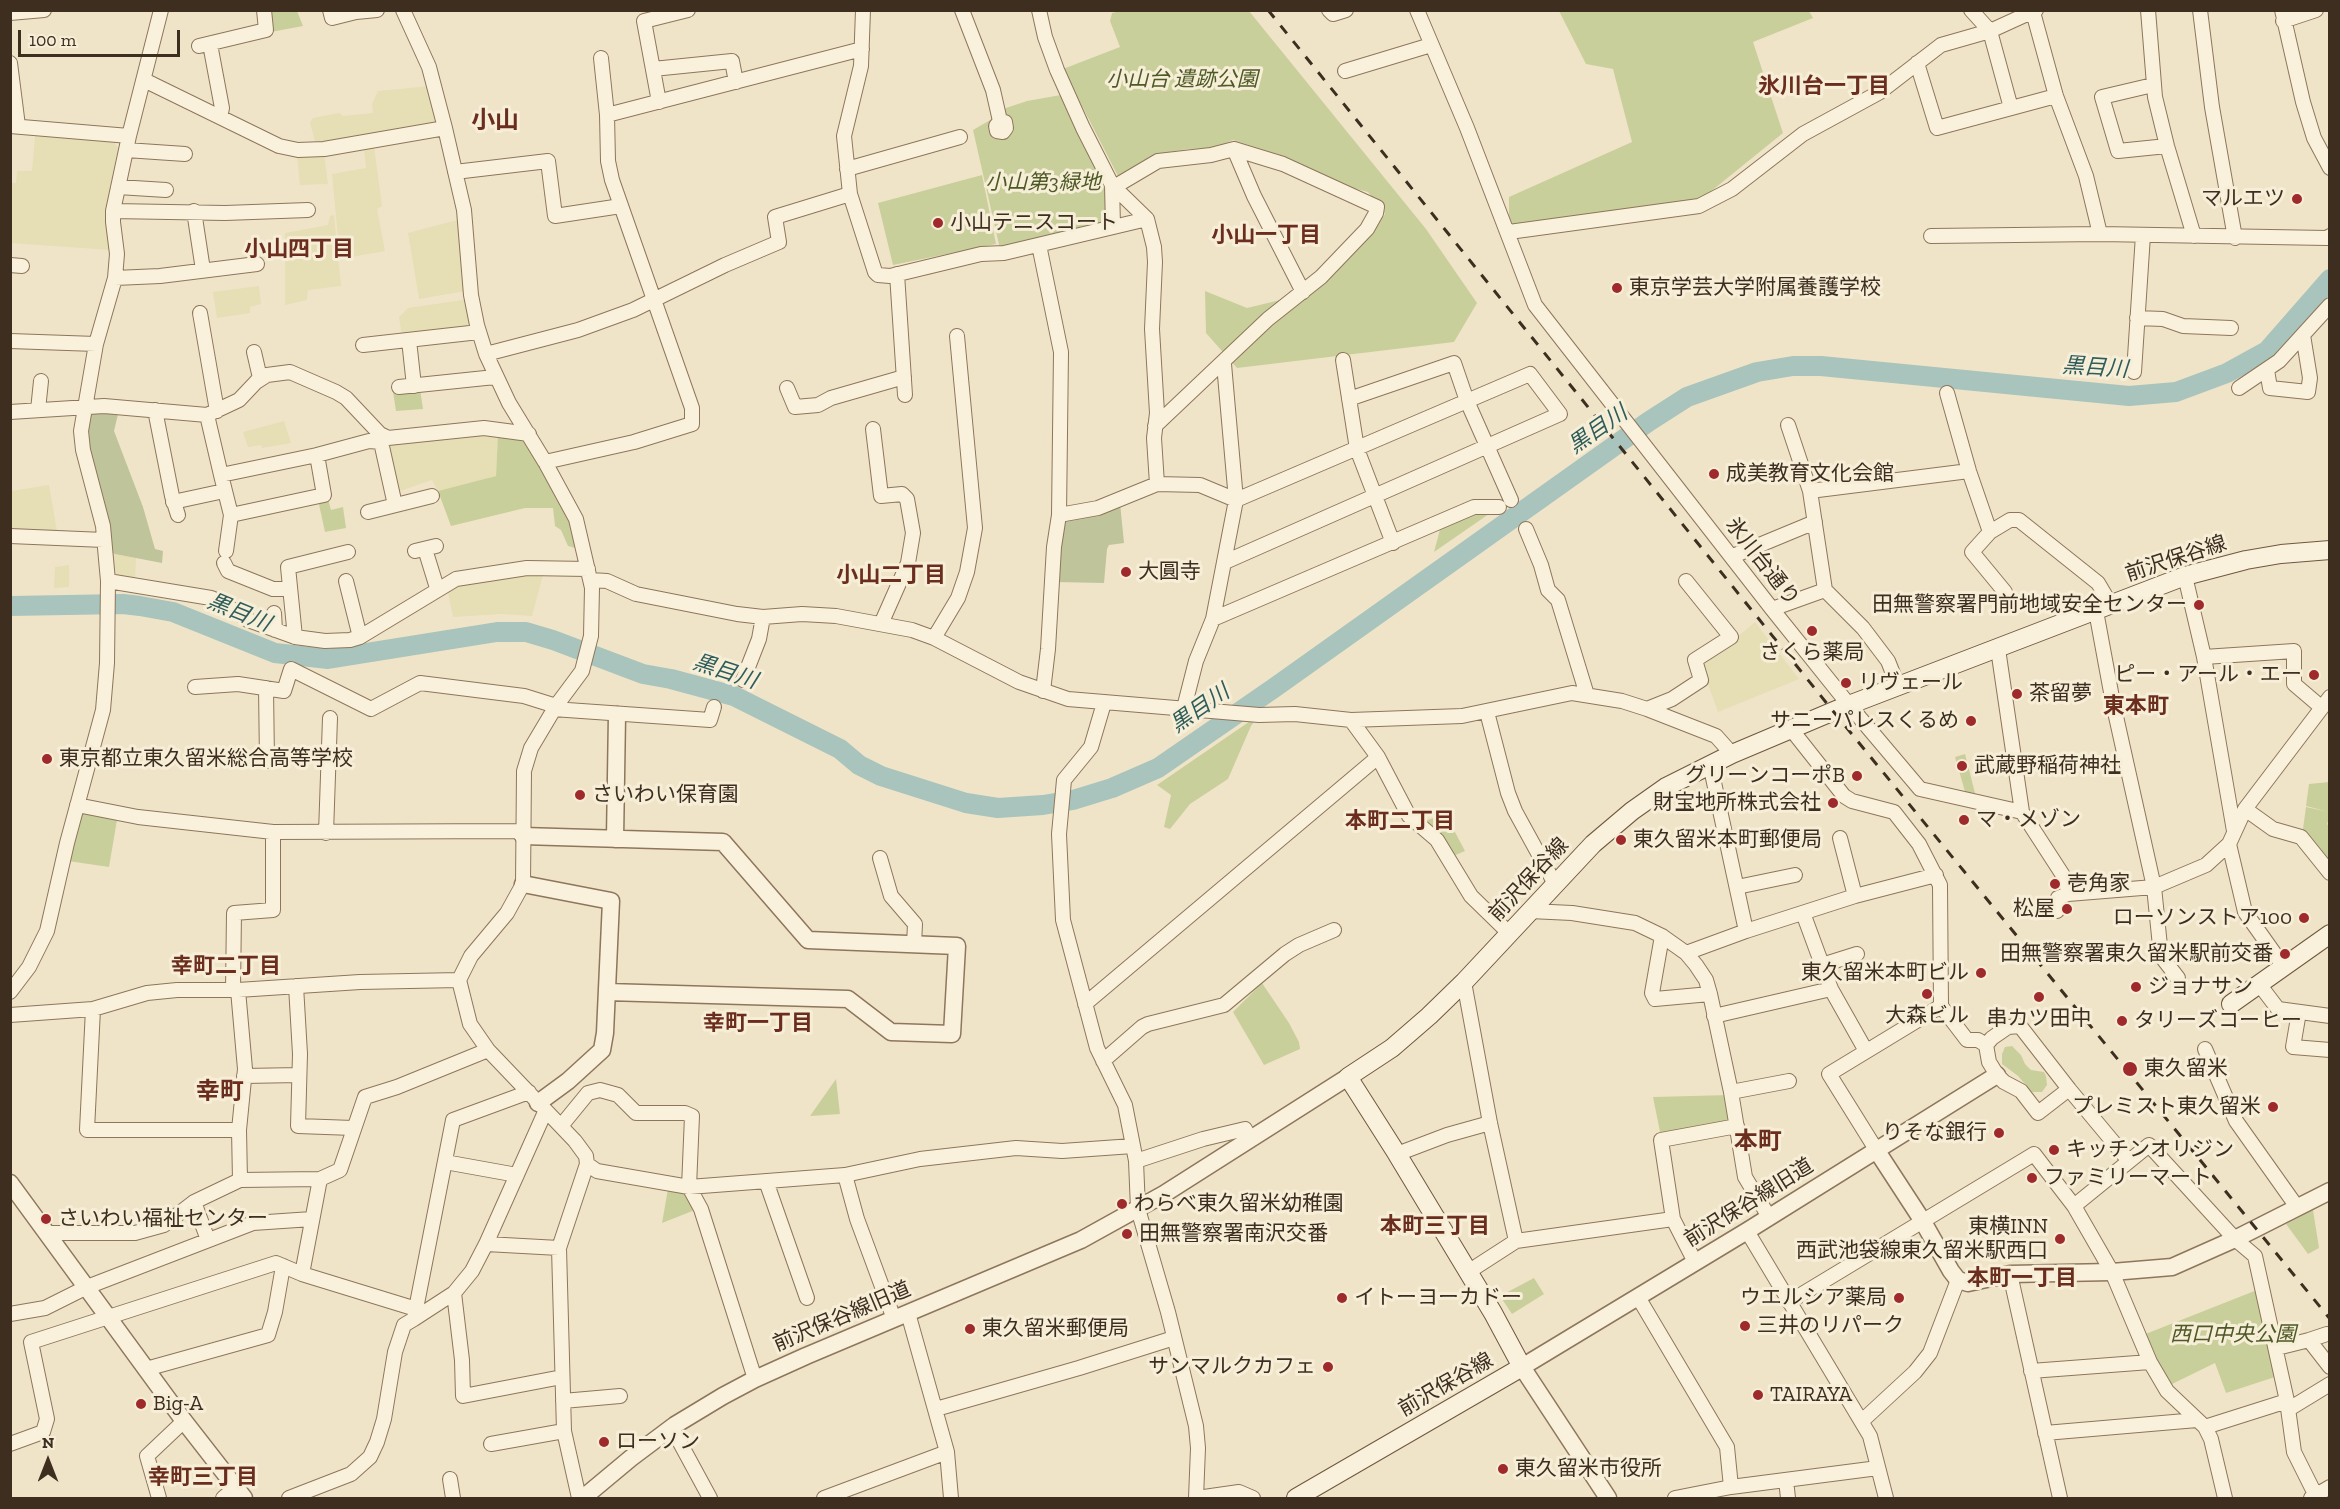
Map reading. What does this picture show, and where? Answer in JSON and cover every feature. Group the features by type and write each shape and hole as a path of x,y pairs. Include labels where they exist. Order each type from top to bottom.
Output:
{"main road":[{"name":"前沢保谷線","path":"1296,1498 1522,1367 1398,1154 1348,1077 1392,1048 1464,982 1593,844 1632,810 1666,787 1732,754 1849,705 2185,576 2246,560 2281,554 2330,550"},
{"path":"2231,1004 2330,933"}],"street":[{"path":"13,12 44,10"},
{"path":"10,992 44,942 103,710 108,581 100,514 81,443 96,344 115,278 117,254 113,211 127,143 161,10"},
{"path":"220,117 222,108 205,45 266,30 264,10"},
{"path":"330,10 332,18 377,10"},
{"path":"403,10 429,67 445,128 464,210 471,295 479,333 495,377 576,519 593,602 590,640 582,671 555,707 531,748 524,771 523,884 507,913 471,956 459,980 470,1024 488,1050 561,1126 586,1156 588,1164 597,1171 689,1187 845,1175 920,1160 1016,1148 1062,1151 1133,1146"},
{"path":"658,102 644,21 688,10"},
{"path":"863,10 861,66 844,136 850,194 874,272 884,277 981,254 1004,253 1113,225 1147,219"},
{"path":"962,10 993,90 1000,121"},
{"path":"1039,10 1045,38 1083,128 1113,186 1147,219 1155,254 1152,329 1157,413 1155,426 1157,484"},
{"path":"1329,10 1333,14 1346,10"},
{"name":"氷川台通り","path":"1417,10 1509,232 1535,305 1642,444 1733,556 1772,609 1920,789 2022,812"},
{"path":"1971,10 1990,31 2011,108"},
{"path":"2148,10 2153,86 2167,146 2194,236"},
{"path":"2200,10 2212,107 2235,238"},
{"path":"2316,10 2283,16 2312,129 2330,168"},
{"path":"1509,232 1699,206 1732,189 1803,134 1880,92 1941,45 1990,31 2034,11 2056,96 2086,176 2100,234"},
{"path":"1345,71 1431,45"},
{"path":"607,115 862,49"},
{"path":"545,462 634,442 692,424 692,408 621,206 608,161 607,115 601,58"},
{"path":"652,69 732,61 736,82"},
{"path":"10,63 14,126 185,154"},
{"path":"1917,63 1937,128 2056,96"},
{"path":"144,80 279,146 298,150 326,149 445,128"},
{"path":"2153,86 2102,97 2118,151 2167,146"},
{"path":"847,169 960,137"},
{"path":"1113,186 1158,161 1211,155 1234,149 1284,164 1377,207 1367,229 1321,277 1268,319 1224,364 1155,426"},
{"path":"1234,149 1254,196 1303,292"},
{"path":"455,172 548,161 555,216 621,206"},
{"path":"1113,186 1113,225"},
{"path":"118,187 166,190"},
{"path":"486,354 587,327 654,299 779,242 775,217 850,194"},
{"path":"113,211 225,213 308,210"},
{"path":"195,211 203,270"},
{"path":"1931,236 2100,234 2327,238 2330,236"},
{"path":"2134,372 2143,235"},
{"path":"1039,245 1061,352 1059,515 1054,547 1048,650 1043,691"},
{"path":"115,278 160,276 257,264"},
{"path":"897,274 905,395"},
{"path":"2239,388 2267,370 2330,305"},
{"path":"200,313 221,475 231,515 225,557 228,571 273,589 290,589"},
{"path":"2137,318 2163,319 2183,326 2231,328"},
{"path":"363,345 479,333"},
{"path":"2267,370 2270,388 2308,392 2310,378 2303,335"},
{"path":"934,638 958,598 967,572 975,528 957,336"},
{"path":"409,340 414,386"},
{"path":"10,341 96,344"},
{"path":"254,352 260,378"},
{"path":"1343,360 1357,449 1393,543"},
{"path":"1349,399 1454,363 1467,401 1511,500"},
{"path":"1184,708 1196,662 1213,619 1236,500 1224,364"},
{"path":"10,412 85,406 212,413 239,400 260,378 278,372 290,372 346,398 385,440 395,505"},
{"path":"1059,515 1098,508 1157,484 1200,485 1236,500 1530,374 1560,414 1225,562"},
{"path":"399,387 495,377"},
{"path":"787,388 795,406 818,405 831,398 904,377"},
{"path":"38,410 41,381"},
{"path":"1947,393 1969,471 1990,532"},
{"path":"155,410 175,508 224,491"},
{"path":"1788,425 1810,491 1825,590 1870,636 1888,661 1898,686"},
{"path":"221,475 317,455 369,441 484,428 529,434"},
{"path":"873,429 881,496 902,494 907,499 913,532 908,564 881,624"},
{"path":"231,515 324,495 317,455"},
{"path":"1810,491 1969,471"},
{"path":"368,512 432,496"},
{"path":"1213,619 1474,507 1499,507"},
{"path":"2005,592 1972,552 1990,532 2010,520 2019,520 2098,583 2103,608 2113,703 2154,887 2161,956 2178,978"},
{"path":"1733,556 1815,522"},
{"path":"1526,529 1541,565 1548,590 1558,600 1587,695"},
{"path":"10,536 104,540"},
{"path":"425,548 437,588"},
{"path":"295,637 288,567 348,552"},
{"path":"108,581 211,598 248,620 274,630 295,637 325,641 350,640 360,637 437,588 456,579 501,571 554,568 589,574 636,594 763,617 818,614 912,630 934,638 990,668 1068,699 1259,714 1295,714 1351,720 1418,718 1487,712 1572,693 1622,701 1647,709 1716,736 1732,754"},
{"path":"2185,576 2204,657 2241,904 2284,967"},
{"path":"346,580 360,637"},
{"path":"1647,709 1672,699 1701,680 1695,660 1731,637 1686,581"},
{"path":"1772,609 1825,590"},
{"path":"274,613 274,630"},
{"path":"743,680 759,639 763,617"},
{"path":"1998,649 2022,812 2066,880 2068,894"},
{"path":"2057,911 2058,898 2068,894 2154,887 2206,865 2231,837 2245,808 2325,702 2294,684 2294,651 2204,657"},
{"path":"195,687 238,684 284,691 291,669 371,709 420,682 524,696 555,707 617,715 710,720 714,707"},
{"path":"266,688 267,761"},
{"path":"1104,703 1091,747 1064,780 1060,818 1063,920 1084,1005 1102,1062 1125,1105 1136,1161 1138,1209 1174,1338 1197,1437 1196,1498 1239,1492 1253,1498"},
{"path":"1487,712 1508,793 1515,811 1555,884"},
{"path":"615,839 617,715"},
{"path":"326,833 330,718"},
{"path":"1351,720 1378,757 1409,816 1437,840 1471,896 1510,934"},
{"path":"1791,729 1844,796 1852,801 1894,812 1919,844 1940,885 1941,1006 1967,1040 1978,1040 1986,1045 1989,1062 1997,1075 2020,1091 2038,1113 2069,1089"},
{"path":"1084,1005 1378,757"},
{"path":"1710,764 1746,931"},
{"path":"77,805 178,822 273,832 517,831 524,836 723,842 808,940 957,946 952,1034 891,1032 848,999 607,992"},
{"path":"2245,808 2273,829 2301,837 2330,873"},
{"path":"240,1180 240,1130 244,1076 236,990 234,913 273,910 273,832"},
{"path":"1840,838 1855,896"},
{"path":"880,858 891,896 915,924 914,944"},
{"path":"1737,887 1795,875"},
{"path":"1686,953 1855,896 1936,875"},
{"path":"415,1314 453,1120 537,1102 568,1081 602,1050 605,1033 611,901 523,884"},
{"path":"1530,911 1572,913 1635,923 1662,936 1686,953 1706,980 1731,1092 1745,1177 1769,1217"},
{"path":"1803,913 1831,989 1866,1051"},
{"path":"1102,1062 1148,1024 1224,1005 1285,954 1299,945 1334,930"},
{"path":"1662,936 1652,993 1655,999 1710,994"},
{"path":"1822,965 1857,954"},
{"path":"10,1015 93,1009 147,993 459,980"},
{"path":"1464,982 1490,1123 1516,1241"},
{"path":"2259,984 2278,1009 2330,1016"},
{"path":"296,986 298,1126 353,1128"},
{"path":"1714,1016 1831,989"},
{"path":"1941,1006 1829,1074 1958,1280 1968,1283 2010,1274 2112,1272 2172,1267 2235,1239 2330,1191"},
{"path":"93,1009 87,1130 240,1130"},
{"path":"2299,1012 2293,1047 2330,1050"},
{"path":"1986,1045 2008,1027 2020,1026 2129,1161"},
{"path":"2205,1049 2236,1121 2297,1207"},
{"path":"48,1233 135,1233 164,1225 194,1202 240,1180 320,1179 340,1170 365,1097 397,1087 488,1050"},
{"path":"244,1076 299,1075"},
{"name":"前沢保谷線旧道","path":"1522,1367 1747,1231 1997,1075"},
{"name":"前沢保谷線旧道","path":"581,1498 672,1428 755,1379 1081,1240 1138,1209 1348,1077"},
{"path":"1731,1092 1790,1081"},
{"path":"561,1126 588,1093 600,1089 618,1095 636,1113 685,1113 692,1116 689,1187 701,1209 755,1379"},
{"path":"289,1498 351,1474 370,1457 384,1419 395,1352 404,1325 415,1314 454,1293 472,1271 517,1175 537,1102"},
{"path":"1398,1154 1447,1135 1490,1123"},
{"path":"1695,1262 1673,1219 1661,1140 1737,1126"},
{"path":"1136,1161 1203,1139 1245,1129 1250,1139"},
{"path":"2074,1206 2149,1145 2235,1239 2255,1256 2277,1348 2294,1452 2315,1497 2330,1487"},
{"path":"1789,1302 2034,1154 2074,1206 2112,1272 2150,1362 2167,1391 2201,1424 2211,1439 2225,1498"},
{"path":"445,1162 517,1175"},
{"path":"581,1498 564,1431 559,1248 582,1174 588,1164"},
{"path":"845,1175 857,1219 901,1316 936,1409 947,1452 951,1498"},
{"path":"302,1274 320,1179"},
{"path":"766,1181 807,1298"},
{"path":"10,1183 184,1421 234,1495"},
{"path":"194,1202 208,1240"},
{"path":"10,1314 45,1308 87,1287 253,1222 312,1219"},
{"path":"1468,1272 1516,1241 1673,1219"},
{"path":"1747,1231 1862,1421 1873,1444 1886,1498"},
{"path":"486,1244 559,1248"},
{"path":"10,1444 44,1432 46,1419 31,1342 108,1316 276,1263 415,1314"},
{"path":"146,1369 268,1335 275,1312 283,1266"},
{"path":"2010,1274 2060,1498"},
{"path":"1862,1421 1915,1372 1930,1353 1958,1280"},
{"path":"454,1293 462,1360 463,1396 562,1377"},
{"path":"1638,1297 1727,1447 1731,1487"},
{"path":"2277,1348 2327,1334"},
{"path":"936,1409 1174,1338"},
{"path":"2310,1340 2330,1367"},
{"path":"2031,1371 2150,1362"},
{"path":"1522,1367 1608,1498"},
{"path":"2045,1432 2201,1424 2288,1405 2330,1384"},
{"path":"563,1401 620,1396"},
{"path":"159,1498 147,1456 184,1421"},
{"path":"672,1428 710,1498"},
{"path":"491,1444 564,1431"},
{"path":"824,1498 947,1452"},
{"path":"1676,1498 1731,1487 1878,1468"},
{"path":"450,1479 453,1498"},
{"path":"1786,1480 1788,1498"}],"shaded area":[{"path":"430,86 440,125 316,145 310,123 313,118 339,113 343,116 373,113 372,104 378,91"},
{"path":"35,136 114,142 118,148 105,215 110,250 11,243 10,183 16,183 17,171 32,171"},
{"path":"374,146 382,206 377,209 385,251 340,259 332,174 366,168 364,147"},
{"path":"324,153 328,184 300,185 297,154"},
{"path":"334,215 341,286 308,290 307,300 285,305 285,233 328,225 330,216"},
{"path":"461,219 466,291 419,299 408,233"},
{"path":"259,286 261,304 250,307 250,313 217,318 213,292"},
{"path":"463,300 467,302 473,325 470,329 402,336 399,317 408,308"},
{"path":"284,421 291,443 262,448 261,445 248,447 243,432"},
{"path":"477,433 498,434 496,476 438,491 432,480 397,492 387,450 392,441"},
{"path":"49,485 57,531 11,529 11,491"},
{"path":"109,551 136,558 135,581 119,578 112,571"},
{"path":"69,565 69,587 54,588 55,567"},
{"path":"544,571 532,616 502,614 453,617 447,587"},
{"path":"1755,622 1799,679 1718,712 1700,662 1729,644"}],"green space":[{"name":"小山台 遺跡公園","path":"1124,10 1249,11 1426,229 1477,303 1454,342 1237,368 1206,333 1205,291 1247,308 1309,293 1385,214 1368,192 1330,182 1277,154 1233,140 1215,148 1164,153 1120,180 1063,69 1120,47 1110,21 1112,13"},
{"path":"269,11 297,11 303,26 271,32"},
{"path":"1559,11 1809,11 1813,18 1753,42 1783,133 1699,201 1509,226 1509,197 1632,142 1613,69 1586,64"},
{"name":"小山第3緑地","path":"1061,95 1106,187 1109,219 1039,242 1000,249 973,130 992,119 1003,109 1027,101"},
{"name":"小山テニスコート","path":"982,175 996,244 893,265 878,203"},
{"path":"420,389 423,409 396,411 393,392"},
{"path":"91,409 119,410 114,431 143,507 155,549 163,551 162,563 109,551 86,437"},
{"path":"498,434 528,437 573,521 579,549 568,546 561,530 555,526 553,508 525,508 451,526 438,491 496,476"},
{"path":"328,499 331,510 343,507 346,528 325,532 318,500"},
{"path":"1120,503 1124,543 1109,545 1107,549 1104,583 1055,582 1062,520"},
{"path":"1499,507 1434,552 1442,522"},
{"path":"1259,715 1251,726 1228,779 1190,804 1170,829 1164,827 1171,795 1157,785"},
{"path":"1965,754 1976,797 1966,795 1955,757"},
{"path":"2329,782 2329,812 2306,806 2309,784"},
{"path":"2306,807 2329,812 2327,824 2329,826 2330,857 2327,863 2302,836"},
{"path":"85,812 117,820 109,867 68,861 81,814"},
{"path":"1446,815 1465,851 1451,857 1419,822"},
{"path":"1262,983 1289,1023 1299,1042 1300,1049 1264,1065 1233,1012"},
{"path":"2012,1046 2031,1070 2044,1072 2047,1085 2042,1092 2032,1092 2018,1076 2002,1064 2005,1047"},
{"path":"836,1079 840,1114 810,1116"},
{"path":"1729,1095 1735,1127 1661,1137 1653,1097"},
{"path":"668,1189 682,1192 689,1198 695,1210 662,1223"},
{"path":"2313,1210 2319,1248 2308,1254 2286,1224"},
{"path":"1534,1278 1544,1294 1512,1314 1500,1296"},
{"name":"西口中央公園","path":"2257,1290 2278,1376 2226,1393 2215,1363 2168,1386 2143,1335"}],"waterway":[{"name":"黒目川","path":"10,606 123,604 140,606 173,612 275,653 328,659 497,632 526,632 643,674 734,696 840,749 859,765 881,776 966,803 998,808 1043,805 1073,800 1112,788 1158,768 1648,422 1687,397 1757,372 1793,366 1821,366 2129,396 2176,392 2227,373 2267,351 2330,279"}],"railway":[{"path":"1268,10 1833,711 2330,1319"}],"place":[{"name":"マルエツ","path":"2297,199"},
{"name":"小山テニスコート","path":"938,223"},
{"name":"東京学芸大学附属養護学校","path":"1617,288"},
{"name":"成美教育文化会館","path":"1714,474"},
{"name":"大圓寺","path":"1126,572"},
{"name":"田無警察署門前地域安全センター","path":"2199,605"},
{"name":"さくら薬局","path":"1812,631"},
{"name":"ピー・アール・エー","path":"2314,675"},
{"name":"リヴェール","path":"1846,683"},
{"name":"茶留夢","path":"2017,694"},
{"name":"サニーパレスくるめ","path":"1971,721"},
{"name":"東京都立東久留米総合高等学校","path":"47,759"},
{"name":"武蔵野稲荷神社","path":"1962,766"},
{"name":"グリーンコーポB","path":"1857,776"},
{"name":"さいわい保育園","path":"580,795"},
{"name":"財宝地所株式会社","path":"1833,803"},
{"name":"マ・メゾン","path":"1964,820"},
{"name":"東久留米本町郵便局","path":"1621,840"},
{"name":"壱角家","path":"2055,884"},
{"name":"松屋","path":"2067,909"},
{"name":"ローソンストア100","path":"2304,918"},
{"name":"田無警察署東久留米駅前交番","path":"2285,954"},
{"name":"東久留米本町ビル","path":"1981,973"},
{"name":"ジョナサン","path":"2136,987"},
{"name":"大森ビル","path":"1927,994"},
{"name":"串カツ田中","path":"2039,997"},
{"name":"タリーズコーヒー","path":"2122,1021"},
{"name":"東久留米","path":"2130,1069"},
{"name":"プレミスト東久留米","path":"2273,1107"},
{"name":"りそな銀行","path":"1999,1133"},
{"name":"キッチンオリジン","path":"2054,1150"},
{"name":"ファミリーマート","path":"2032,1178"},
{"name":"わらべ東久留米幼稚園","path":"1122,1204"},
{"name":"さいわい福祉センター","path":"46,1219"},
{"name":"田無警察署南沢交番","path":"1127,1234"},
{"name":"東横INN 西武池袋線東久留米駅西口","path":"2060,1239"},
{"name":"イトーヨーカドー","path":"1342,1298"},
{"name":"ウエルシア薬局","path":"1899,1298"},
{"name":"三井のリパーク","path":"1745,1326"},
{"name":"東久留米郵便局","path":"970,1329"},
{"name":"サンマルクカフェ","path":"1328,1367"},
{"name":"TAIRAYA","path":"1758,1395"},
{"name":"Big-A","path":"141,1404"},
{"name":"ローソン","path":"604,1442"},
{"name":"東久留米市役所","path":"1503,1469"}],"district":[{"name":"氷川台一丁目","path":"1824,87"},
{"name":"小山","path":"495,121"},
{"name":"小山一丁目","path":"1266,236"},
{"name":"小山四丁目","path":"299,250"},
{"name":"小山二丁目","path":"891,576"},
{"name":"東本町","path":"2136,707"},
{"name":"本町二丁目","path":"1400,822"},
{"name":"幸町二丁目","path":"226,967"},
{"name":"幸町一丁目","path":"758,1024"},
{"name":"幸町","path":"220,1092"},
{"name":"本町","path":"1758,1142"},
{"name":"本町三丁目","path":"1435,1227"},
{"name":"本町一丁目","path":"2022,1279"},
{"name":"幸町三丁目","path":"203,1478"}]}
